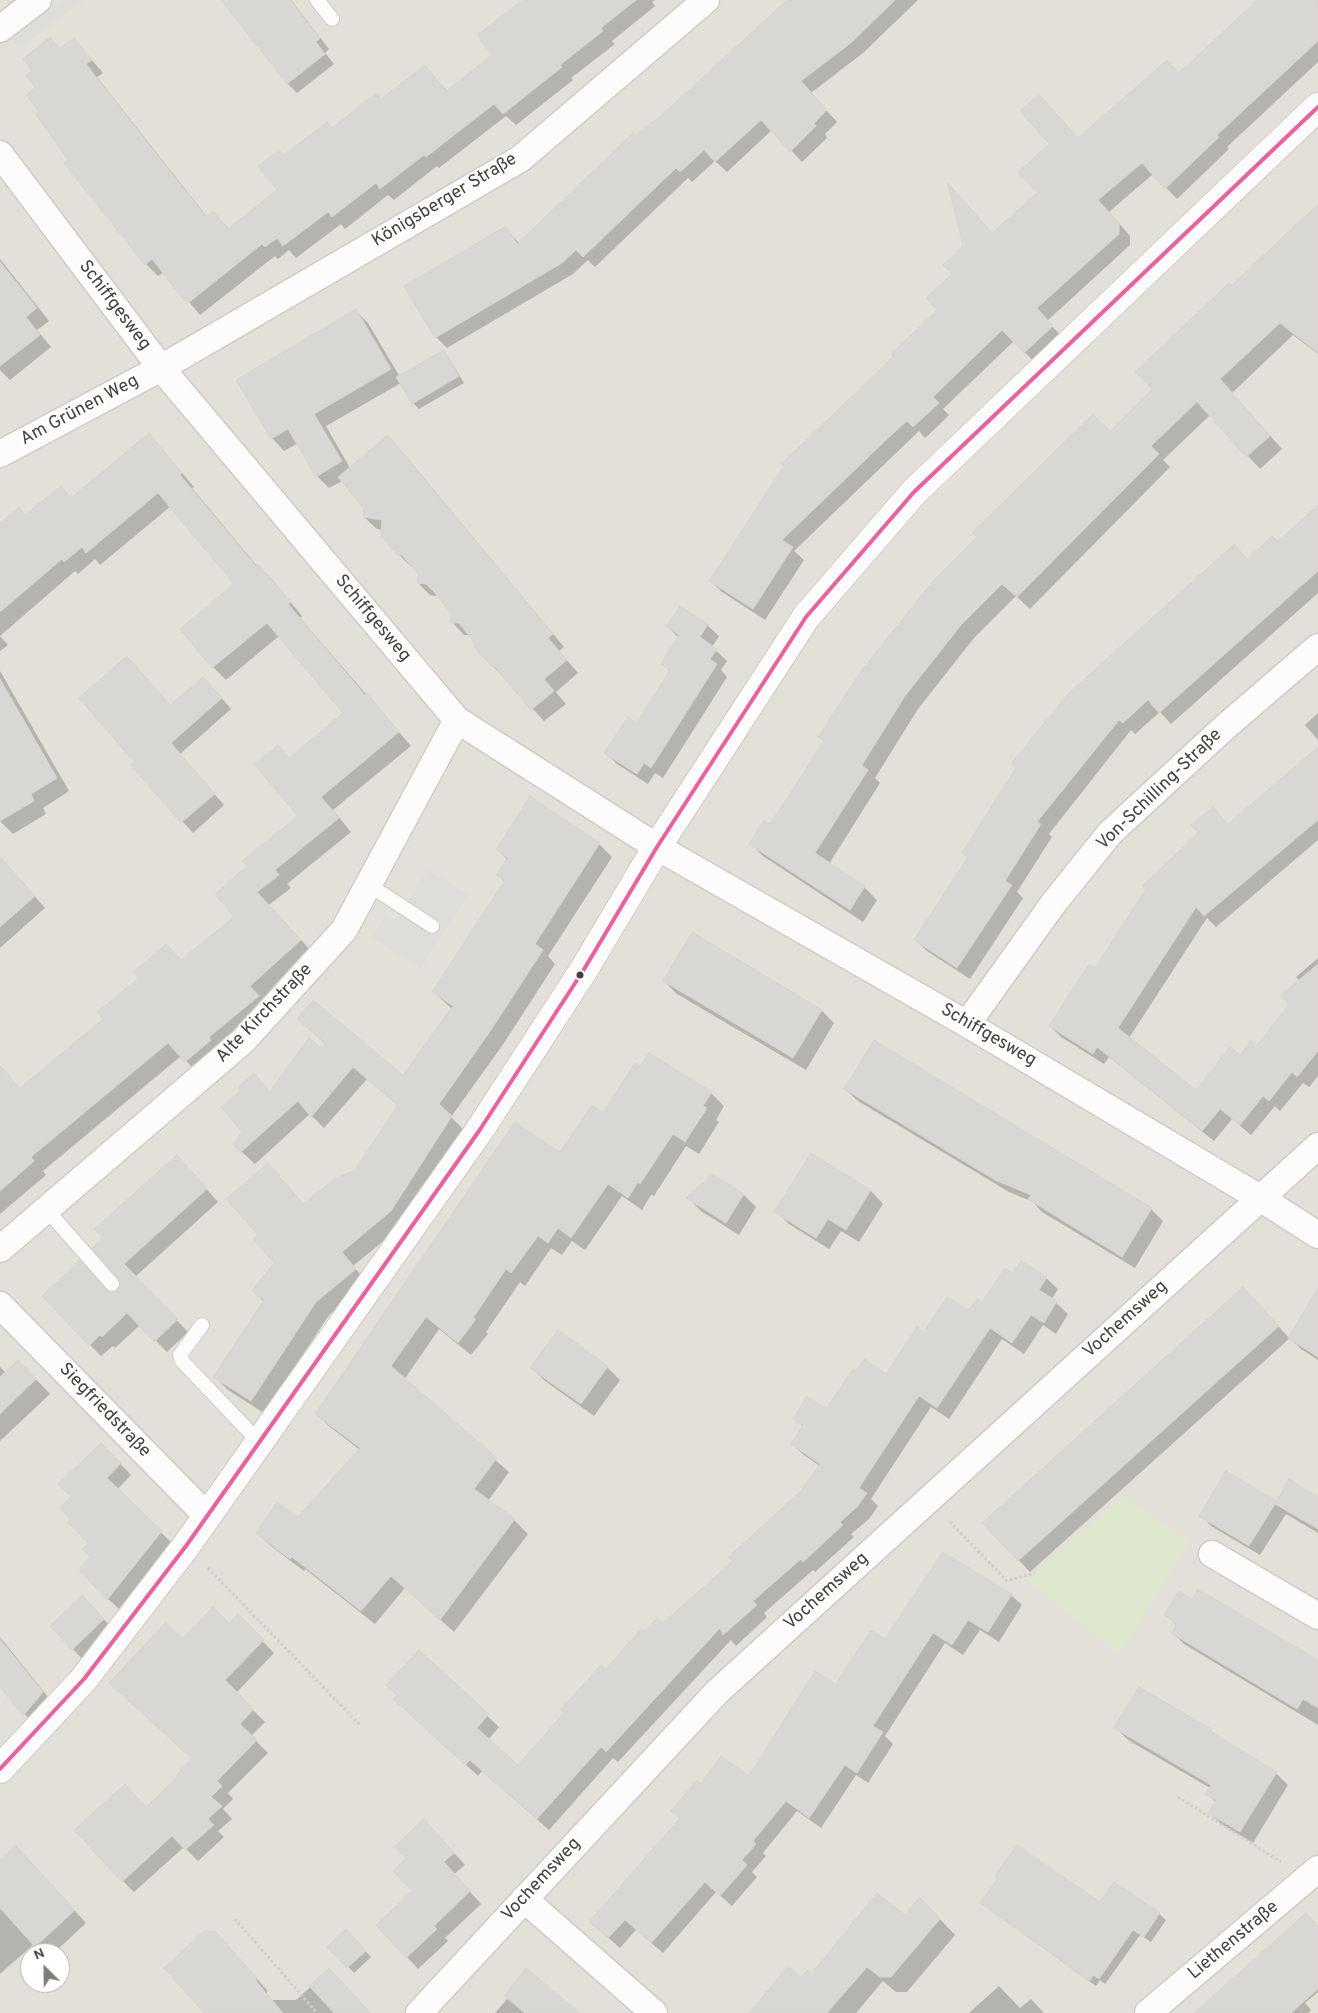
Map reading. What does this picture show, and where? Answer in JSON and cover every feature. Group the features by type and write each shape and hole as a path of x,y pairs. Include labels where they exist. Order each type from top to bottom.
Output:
{"street":[{"path":"0,29 38,0"},
{"name":"Königsberger Straße","path":"161,368 520,159 706,0"},
{"path":"0,1769 84,1679 186,1546 479,1131 583,971 657,847 806,617 914,492 1318,107"},
{"name":"Schiffgesweg","path":"0,154 161,368 458,720 657,847 967,1024 1260,1198 1318,1235"},
{"name":"Am Grünen Weg","path":"0,454 161,368"},
{"name":"Von-Schilling-Straße","path":"967,1024 1052,904 1110,833 1225,727 1318,647"},
{"name":"Alte Kirchstraße","path":"0,1249 244,1041 344,930 458,720"},
{"name":"Vochemsweg","path":"419,2013 718,1692 1318,1146"},
{"name":"Siegfriedstraße","path":"0,1305 207,1516"},
{"path":"1212,1554 1318,1616"},
{"name":"Liethenstraße","path":"1148,2013 1313,1874"},
{"path":"524,1899 654,2013"}],"lane":[{"path":"317,0 332,19"},
{"path":"369,884 432,926"},
{"path":"46,1210 112,1284"},
{"path":"202,1325 180,1355 182,1362 259,1442"}],"path":[{"path":"928,1500 1007,1582 1035,1573"},
{"path":"186,1546 360,1724"},
{"path":"1178,1797 1313,1874"},
{"path":"235,1919 317,2013"}],"shaded area":[{"path":"0,0 1318,0 1318,2013 0,2013"},
{"path":"63,0 83,0 19,49 12,39"},
{"path":"428,870 468,895 421,968 372,937 386,915 395,921"}],"green space":[{"path":"1123,1495 1190,1541 1119,1655 1027,1580"}],"building":[{"path":"221,0 290,0 320,38 316,42 325,54 287,84"},
{"path":"523,0 636,0 601,28 603,31 560,65 562,67 503,114 494,104 426,157 424,155 380,189 376,183 332,217 328,212 283,246 277,238 265,247 262,244 187,304 152,259 145,265 64,163 68,160 36,115 39,112 26,95 35,88 26,75 32,71 23,59 50,37 60,48 74,38 92,60 86,64 206,217 213,211 228,229 277,190 258,166 279,150 284,155 327,122 332,128 376,93 381,99 425,65 446,91 492,55 477,35"},
{"path":"787,0 895,0 852,42 801,81 827,110 814,123 816,126 790,152 761,120 715,162 704,150 680,172 676,168 583,257 576,250 562,263 435,338 404,286 506,226 517,244 633,133 636,136 654,122"},
{"path":"1257,0 1318,0 1318,41 1217,135 1219,137 1165,189 1142,163 1098,200 1119,223 1119,234 1037,308 1053,326 1024,353 1002,330 933,397 939,403 913,427 907,421 782,540 793,547 753,609 709,581 784,466 781,464 869,380 893,356 891,354 937,310 926,298 952,274 943,265 963,246 947,182 992,233 1037,193 1018,172 1049,144 1020,111 1039,94 1078,138 1167,60 1179,73"},
{"path":"1318,204 1318,353 1280,323 1220,379 1270,436 1246,457 1197,402 1151,446 1159,454 1017,597 1002,584 961,625 905,696 862,765 868,770 815,853 865,886 850,910 749,844 764,820 770,824 788,797 824,741 818,737 861,671 933,581 977,537 972,533 1093,414 1110,431 1152,389 1135,372 1229,283 1232,285"},
{"path":"0,262 37,308 26,317 40,335 0,366"},
{"path":"356,309 391,369 314,414 342,461 316,477 288,429 271,439 236,380"},
{"path":"444,350 459,376 412,404 396,377"},
{"path":"149,433 182,473 180,475 256,566 258,564 291,602 288,604 399,732 321,797 339,818 275,870 279,875 257,892 301,940 250,986 259,996 209,1037 211,1040 185,1062 168,1043 31,1157 34,1161 0,1191 0,1065 20,1088 103,1019 97,1012 139,978 134,972 166,944 181,960 234,917 215,894 247,866 242,861 298,816 254,764 278,745 289,758 343,713 267,623 212,668 180,629 234,584 158,493 86,553 82,547 64,562 62,559 0,612 0,523 19,507 25,515 61,486 71,498"},
{"path":"388,435 553,634 548,638 567,660 544,679 554,691 531,710 495,667 491,666 474,647 474,642 459,623 450,623 451,613 437,595 426,584 417,583 418,574 402,555 397,555 381,535 382,520 363,517 364,509 338,477"},
{"path":"1318,505 1318,571 1159,713 1148,700 1123,723 1119,720 1037,822 1041,824 1005,881 1012,885 957,968 914,940 968,857 962,853 1016,768 1011,764 1068,694 1234,544 1247,559 1272,536 1278,541"},
{"path":"680,606 708,624 700,637 717,649 710,659 717,664 651,768 644,763 637,774 604,753 628,717 637,723 670,670 661,664 679,635 666,627"},
{"path":"127,656 170,705 203,677 222,698 171,743 215,794 181,823 131,765 134,762 79,698"},
{"path":"0,679 57,778 31,794 34,801 0,821"},
{"path":"1318,747 1318,820 1204,916 1196,907 1118,1028 1196,1090 1230,1047 1240,1055 1251,1040 1257,1045 1289,1004 1280,996 1318,964 1318,1051 1297,1077 1292,1072 1269,1101 1263,1096 1240,1125 1220,1109 1202,1131 1097,1047 1093,1054 1049,1026 1089,964 1095,968 1146,889 1142,886 1198,833 1191,825 1213,807 1228,824"},
{"path":"530,796 600,843 535,944 543,950 491,1030 439,1104 452,1116 391,1211 342,1252 356,1269 316,1302 251,1401 213,1377 264,1300 252,1291 274,1263 253,1239 258,1235 226,1199 268,1163 303,1204 333,1180 355,1170 398,1105 353,1067 311,1117 298,1101 241,1152 233,1145 242,1132 221,1107 239,1092 239,1086 254,1073 270,1092 309,1037 320,1048 325,1043 297,1019 313,1000 403,1075 453,1006 432,992 505,880 496,875 508,858 496,850"},
{"path":"0,857 35,896 0,927"},
{"path":"692,932 822,1010 793,1058 663,981"},
{"path":"874,1040 1152,1208 1122,1257 1028,1199 1031,1195 995,1180 844,1089"},
{"path":"649,1053 712,1092 703,1106 707,1108 685,1142 673,1134 640,1184 638,1182 628,1198 608,1184 571,1238 558,1228 548,1243 538,1236 511,1273 506,1269 473,1318 476,1319 458,1343 426,1317 391,1366 497,1458 474,1489 515,1519 440,1620 391,1576 361,1611 292,1557 290,1559 256,1533 277,1502 298,1517 360,1448 315,1414 515,1122 560,1152 592,1105 603,1113 635,1063 640,1066"},
{"path":"811,1153 871,1190 846,1230 828,1219 816,1238 774,1212"},
{"path":"177,1155 207,1189 124,1264 178,1319 154,1342 127,1313 102,1337 100,1335 89,1346 42,1296 80,1260 106,1290 113,1293 118,1290 120,1286 119,1279 92,1248 103,1238 94,1229"},
{"path":"713,1174 744,1194 726,1223 686,1198"},
{"path":"1021,1261 1047,1277 1039,1290 1057,1301 1044,1323 1031,1315 1012,1343 990,1328 937,1408 919,1396 859,1488 867,1493 857,1507 840,1522 843,1525 803,1562 801,1559 753,1601 757,1605 723,1635 720,1628 606,1752 601,1747 537,1819 470,1760 465,1765 393,1699 397,1696 386,1685 419,1650 489,1714 477,1728 518,1765 564,1713 560,1710 601,1665 606,1669 641,1629 646,1630 657,1618 663,1623 733,1561 728,1557 800,1492 820,1464 791,1444 803,1425 793,1419 807,1396 826,1409 853,1369 856,1371 864,1359 886,1374 917,1327 924,1332 947,1297 969,1310 977,1299 982,1302 1005,1268 1013,1273"},
{"path":"1243,1287 1279,1326 1018,1561 982,1523"},
{"path":"1318,1288 1318,1357 1288,1338"},
{"path":"558,1330 608,1366 581,1404 530,1368"},
{"path":"18,1360 36,1379 0,1414 0,1377"},
{"path":"101,1443 121,1463 107,1478 162,1531 107,1600 79,1570 90,1557 82,1549 88,1543 67,1522 70,1518 60,1508 71,1497 58,1484"},
{"path":"1226,1471 1277,1501 1289,1479 1318,1497 1318,1529 1275,1504 1249,1546 1199,1516"},
{"path":"943,1552 1012,1594 988,1632 968,1620 952,1645 933,1633 873,1726 883,1732 857,1773 845,1765 809,1818 786,1801 753,1841 756,1844 742,1860 747,1865 720,1896 705,1882 651,1943 625,1920 608,1938 589,1922 680,1818 671,1811 697,1780 701,1783 721,1756 749,1776 815,1671 836,1684 871,1630 885,1639"},
{"path":"1198,1589 1318,1660 1318,1708 1303,1699 1297,1709 1171,1633 1177,1624 1164,1615 1179,1591 1192,1599"},
{"path":"82,1595 104,1619 72,1650 50,1626"},
{"path":"213,1607 229,1623 238,1614 264,1640 225,1680 254,1709 240,1724 257,1740 217,1781 222,1786 211,1797 222,1806 208,1819 214,1825 185,1850 172,1836 122,1882 74,1830 125,1784 146,1807 170,1784 191,1758 109,1683 165,1623 183,1638"},
{"path":"0,1639 43,1692 23,1716 0,1687"},
{"path":"1139,1687 1211,1729 1210,1731 1277,1772 1240,1832 1208,1813 1216,1800 1205,1794 1211,1785 1114,1728"},
{"path":"424,1819 454,1853 444,1862 470,1891 434,1926 437,1929 406,1958 376,1925 412,1891 393,1871 406,1859 394,1847"},
{"path":"1017,1845 1100,1902 1114,1882 1160,1913 1144,1937 1133,1930 1099,1979 1093,1975 1090,1981 980,1903 998,1878 995,1876"},
{"path":"16,1846 75,1910 39,1943 31,1943 0,1908 0,1860"},
{"path":"877,1893 905,1915 920,1897 940,1919 891,1977 880,1977 867,1967 827,2013 749,2013 788,1966 801,1977 808,1969 812,1973"},
{"path":"1306,1913 1318,1926 1318,1989 1291,2013 1194,2013"},
{"path":"346,1929 366,1951 347,1968 327,1947"},
{"path":"204,1931 215,1931 256,1977 256,1981 283,2013 204,2013 164,1968"},
{"path":"329,1968 371,2013 334,2013 309,1986"},
{"path":"526,1968 580,2013 525,2013 504,1996"}],"transit line":[{"path":"0,1769 84,1679 186,1546 479,1131 583,971 657,847 806,617 914,492 1318,107"}]}
